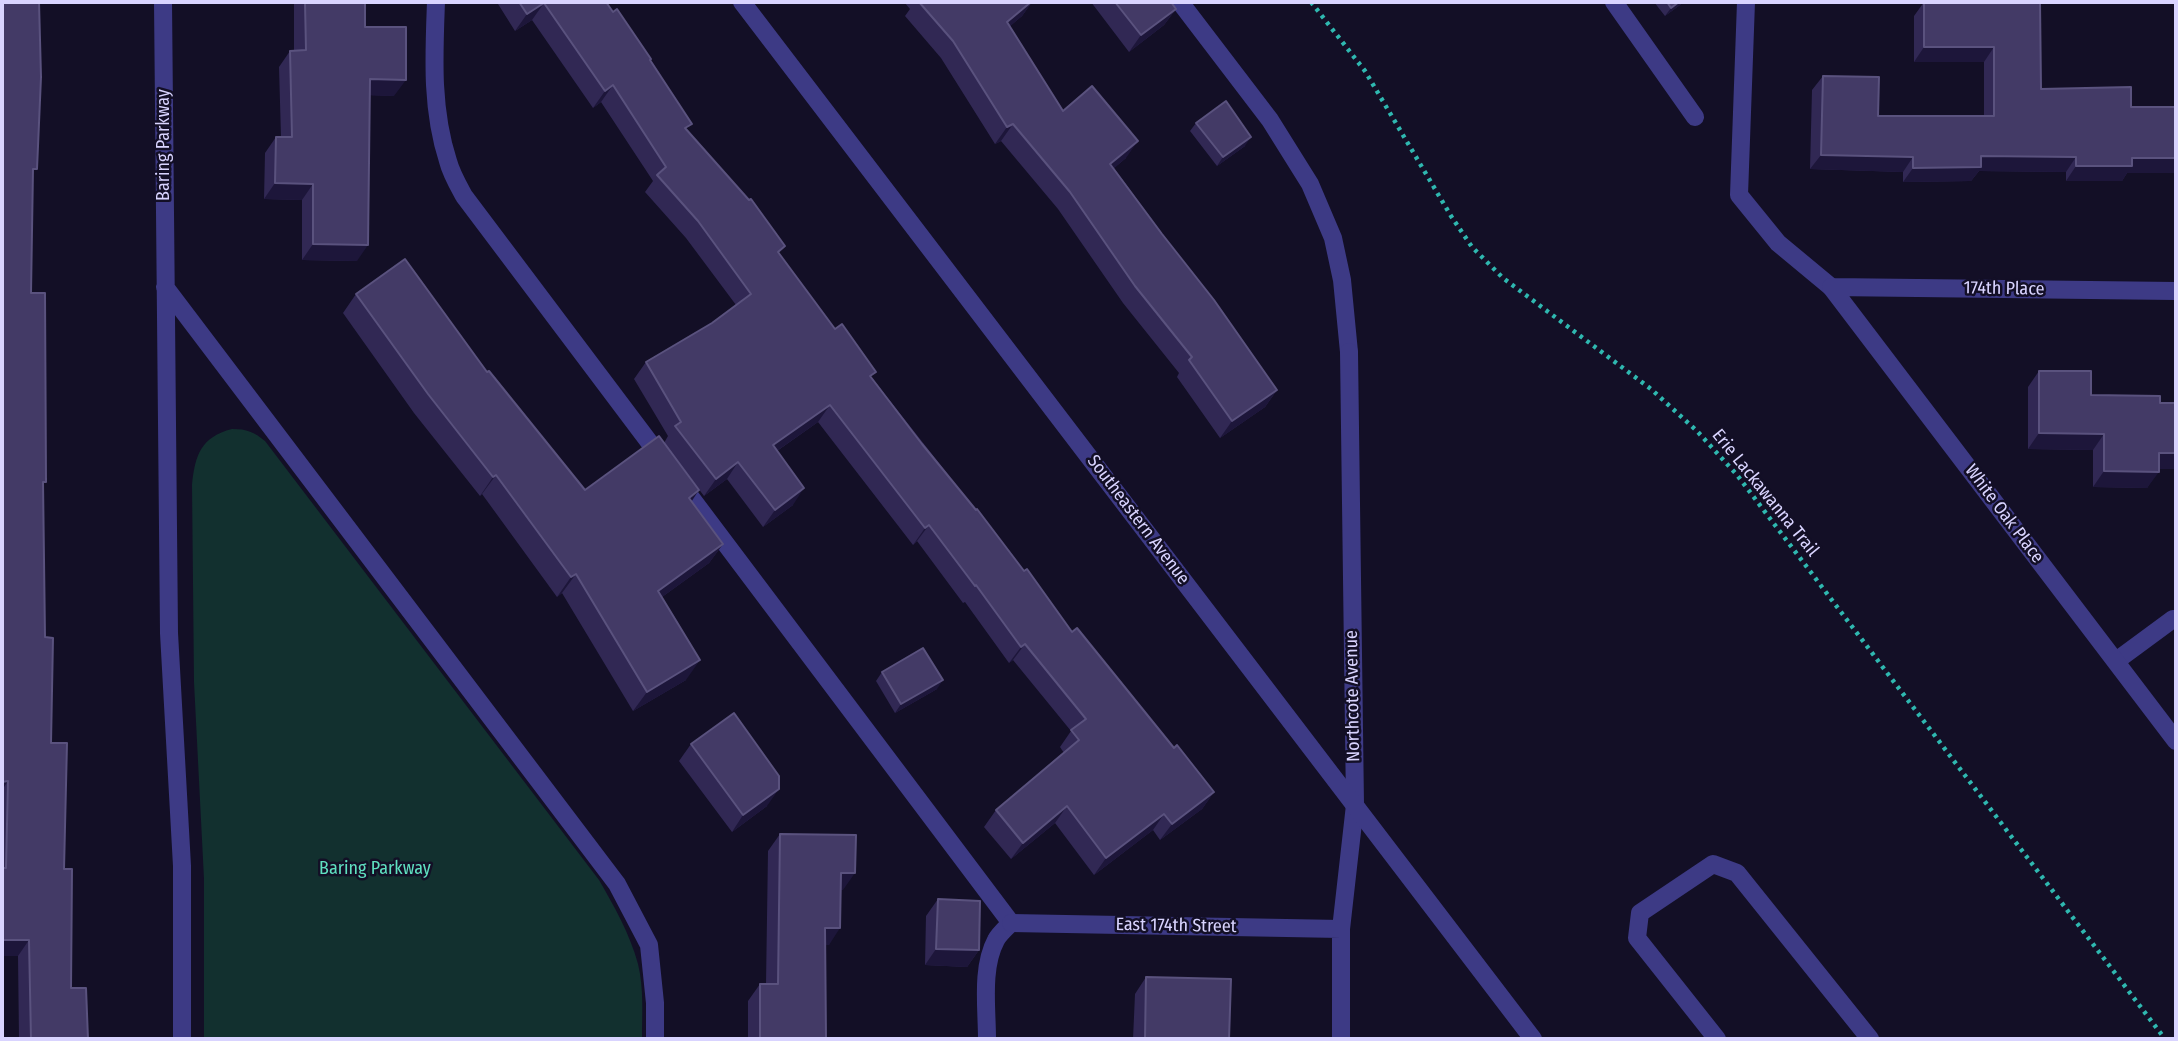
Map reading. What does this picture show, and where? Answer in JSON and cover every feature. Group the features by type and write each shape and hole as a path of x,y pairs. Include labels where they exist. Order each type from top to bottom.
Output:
{"street":[{"name":"Baring Parkway","path":"163,2 169,633 182,866 182,1039"},
{"path":"436,2 433,75 438,120 448,162 464,196 1011,923 996,938 990,958 987,982 987,1039"},
{"name":"Southeastern Avenue","path":"742,2 1533,1039"},
{"name":"Northcote Avenue","path":"1180,2 1270,120 1310,184 1333,238 1342,280 1349,352 1354,805 1341,929 1341,1039"},
{"path":"1614,2 1695,117"},
{"name":"White Oak Place","path":"1746,2 1739,195 1778,243 1831,288 2176,741"},
{"path":"166,288 617,884 649,945 655,1003 655,1039"},
{"name":"174th Place","path":"1831,288 2176,291"},
{"path":"2116,661 2176,619"},
{"path":"1717,1039 1637,938 1640,914 1713,864 1737,873 1870,1039"},
{"name":"East 174th Street","path":"1011,923 1341,929"}],"path":[{"name":"Erie Lackawanna Trail","path":"1311,2 1365,71 1472,247 1503,278 1650,389 1697,431 1737,475 2165,1039"}],"green space":[{"name":"Baring Parkway","path":"232,429 250,432 265,441 599,880 626,931 638,964 642,992 642,1039 204,1039 204,879 194,682 192,485 198,456 207,442"}],"building":[{"path":"2,2 39,2 41,77 37,169 33,169 31,293 45,293 45,637 53,638 51,743 67,743 64,869 72,869 71,988 86,988 88,1039 31,1039 29,940 2,940 2,868 6,868 8,781 2,782"},
{"path":"305,2 365,2 365,27 406,27 406,80 370,79 368,245 313,244 313,184 275,183 276,137 292,137 290,51 306,50"},
{"path":"519,2 606,2 613,12 617,9 692,124 685,128 749,200 751,199 785,246 778,252 835,329 842,324 876,372 870,376 1024,571 1027,569 1072,632 1077,628 1174,748 1177,745 1214,792 1172,824 1164,814 1106,858 1067,806 1023,843 996,810 1079,740 1071,730 1086,719 1025,644 1021,647 929,525 925,528 830,405 773,445 804,488 775,510 738,462 716,479 675,426 681,422 646,362 712,323 751,294 698,221 657,175 666,167 613,85 605,91 544,3 527,14"},
{"path":"919,2 1031,2 1007,22 1063,111 1092,86 1138,141 1110,164 1214,300 1277,390 1232,421 1189,360 1192,357 1135,286 1070,192 1013,124 1007,127 953,41"},
{"path":"1115,2 1171,2 1176,9 1141,35"},
{"path":"1667,2 1679,2 1671,8"},
{"path":"1924,2 2040,2 2041,89 2131,87 2131,107 2176,107 2176,158 2132,158 2132,166 2076,166 2076,157 1981,156 1981,167 1913,168 1913,157 1821,155 1823,76 1879,77 1878,116 1994,116 1994,47 1924,47"},
{"path":"1226,101 1251,137 1223,157 1196,123"},
{"path":"405,259 487,372 489,371 585,490 659,436 699,490 689,498 723,544 658,591 700,660 647,692 576,574 571,577 496,475 493,477 428,394 356,294"},
{"path":"2039,371 2091,371 2091,395 2160,396 2160,403 2176,403 2176,453 2159,453 2159,472 2104,471 2104,434 2039,433"},
{"path":"923,648 943,680 901,704 882,672"},
{"path":"734,713 779,776 779,789 743,815 691,744"},
{"path":"780,834 856,835 855,873 841,873 840,928 825,928 826,1039 760,1039 760,984 778,984"},
{"path":"938,899 980,901 979,950 936,949"},
{"path":"1146,977 1231,979 1229,1039 1145,1039"}]}
